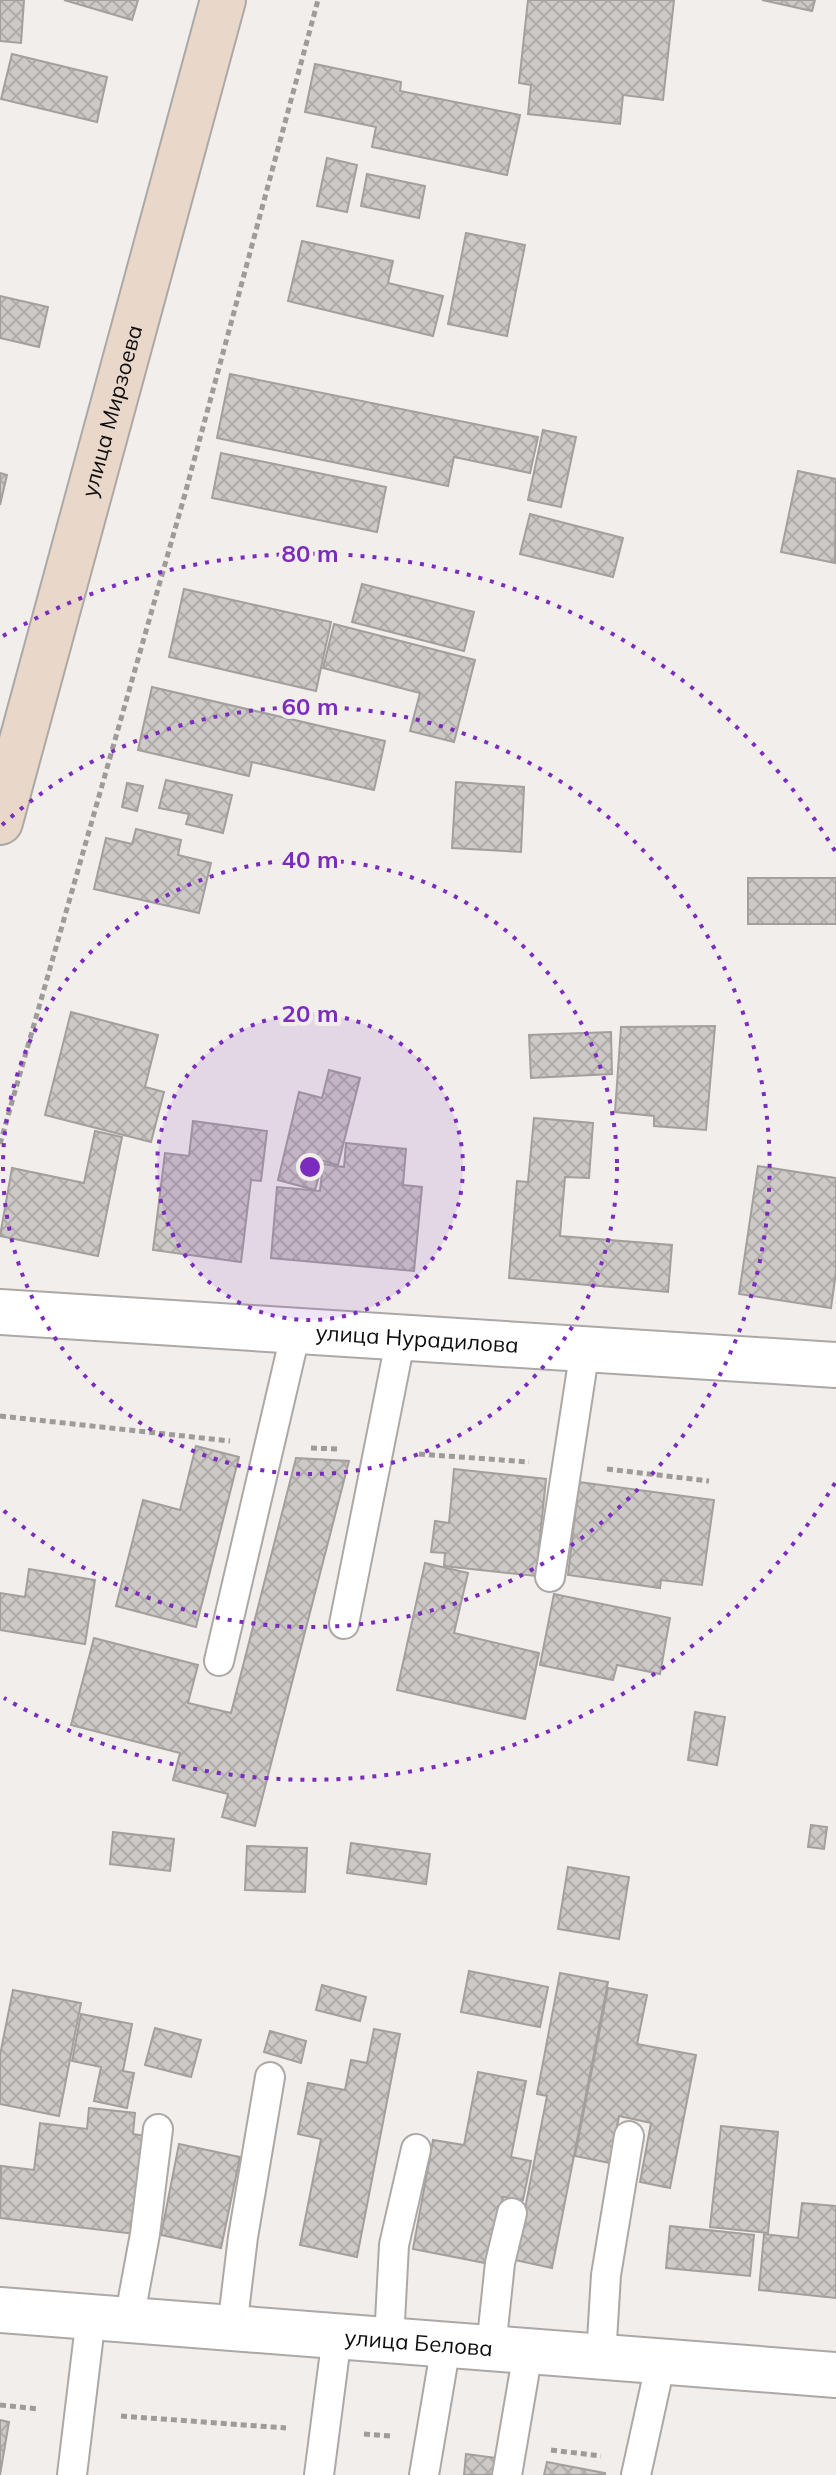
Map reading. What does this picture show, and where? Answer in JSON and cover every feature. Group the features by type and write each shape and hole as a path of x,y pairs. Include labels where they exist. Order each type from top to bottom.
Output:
{"street":[{"name":"улица Мирзоева","path":"0,822 223,0"},
{"name":"улица Нурадилова","path":"0,1312 836,1365"},
{"name":"улица Белова","path":"0,2310 836,2375"}],"lane":[{"path":"219,1661 296,1331"},
{"path":"344,1624 401,1337"},
{"path":"550,1577 585,1349"},
{"path":"232,2328 243,2237 270,2077"},
{"path":"72,2475 110,2318 145,2234 158,2129"},
{"path":"601,2357 606,2275 629,2136"},
{"path":"389,2340 394,2245 416,2149"},
{"path":"507,2475 510,2350 500,2263 512,2213"},
{"path":"319,2475 337,2336"},
{"path":"424,2475 446,2345"},
{"path":"636,2475 661,2361"}],"path":[{"path":"0,1144 185,494 318,0"}],"building":[{"path":"0,0 24,0 21,43 0,41"},
{"path":"64,0 138,0 132,20"},
{"path":"528,0 674,0 663,100 623,95 620,124 528,114 531,85 519,83"},
{"path":"762,0 815,0 812,11"},
{"path":"12,54 107,77 97,122 1,99"},
{"path":"315,64 401,82 400,91 520,115 507,175 372,147 376,127 305,112"},
{"path":"327,158 357,165 347,212 317,206"},
{"path":"367,174 425,186 419,218 361,206"},
{"path":"466,233 525,245 507,336 448,324"},
{"path":"302,241 393,261 388,283 443,296 433,336 288,301"},
{"path":"0,296 48,307 39,347 0,338"},
{"path":"230,374 538,437 530,473 454,457 448,486 217,438"},
{"path":"543,430 576,437 561,507 528,500"},
{"path":"221,453 386,487 377,532 212,498"},
{"path":"798,471 836,479 835,563 781,552"},
{"path":"0,473 7,475 0,505"},
{"path":"530,514 623,538 613,577 520,554"},
{"path":"362,584 474,612 464,651 352,622"},
{"path":"184,589 331,622 316,691 169,657"},
{"path":"334,624 475,660 454,742 410,731 420,693 323,668"},
{"path":"152,687 385,741 374,790 252,762 249,776 138,750"},
{"path":"166,780 232,795 223,833 186,824 189,814 159,808"},
{"path":"456,782 524,787 521,852 452,848"},
{"path":"127,783 143,786 137,811 122,807"},
{"path":"136,829 181,840 178,855 211,863 199,913 94,889 106,838 132,844"},
{"path":"748,878 836,878 836,924 748,924"},
{"path":"71,1012 158,1035 145,1087 164,1092 151,1142 45,1115"},
{"path":"715,1026 706,1130 654,1126 654,1116 615,1112 621,1027"},
{"path":"611,1032 612,1074 531,1078 529,1035"},
{"path":"329,1070 360,1078 338,1165 323,1161 315,1190 278,1180 299,1092 322,1098"},
{"path":"534,1118 593,1123 589,1178 565,1177 560,1236 672,1245 668,1292 509,1278 517,1181 528,1182"},
{"path":"193,1121 267,1131 261,1181 251,1180 241,1262 153,1250 165,1153 189,1156"},
{"path":"95,1131 122,1137 98,1256 0,1236 12,1168 84,1183"},
{"path":"346,1143 406,1149 403,1185 422,1187 414,1271 271,1258 277,1187 320,1191 323,1164 344,1167"},
{"path":"758,1166 836,1178 836,1272 831,1308 739,1294"},
{"path":"196,1446 239,1457 196,1627 116,1606 143,1500 180,1510"},
{"path":"296,1458 349,1461 255,1826 222,1817 228,1794 173,1780 180,1753 71,1725 94,1638 198,1665 188,1703 231,1713"},
{"path":"454,1469 546,1479 536,1576 444,1566 445,1553 431,1552 435,1521 449,1523"},
{"path":"579,1482 714,1500 702,1585 661,1580 660,1588 568,1575"},
{"path":"425,1563 468,1573 454,1633 539,1653 525,1719 397,1690"},
{"path":"29,1569 95,1580 85,1644 0,1630 0,1593 25,1597"},
{"path":"554,1594 670,1618 660,1674 617,1665 613,1680 540,1665"},
{"path":"695,1712 725,1717 717,1765 688,1760"},
{"path":"811,1825 827,1827 824,1849 808,1847"},
{"path":"113,1832 174,1839 170,1871 110,1864"},
{"path":"351,1843 430,1854 426,1884 347,1873"},
{"path":"247,1846 307,1848 305,1892 245,1890"},
{"path":"568,1867 629,1877 619,1939 558,1929"},
{"path":"469,1971 548,1987 540,2027 461,2012"},
{"path":"560,1973 608,1982 552,2268 515,2260 547,2096 537,2094"},
{"path":"322,1985 366,1997 360,2021 316,2010"},
{"path":"608,1988 647,1995 637,2044 696,2055 670,2188 640,2182 651,2123 619,2116 610,2163 575,2156"},
{"path":"13,1990 81,2003 59,2116 0,2104 0,2055"},
{"path":"81,2014 132,2024 123,2071 134,2073 127,2108 94,2101 101,2067 72,2061"},
{"path":"155,2028 201,2040 191,2077 145,2065"},
{"path":"374,2029 400,2034 357,2257 300,2245 321,2139 298,2134 308,2083 345,2090 351,2060 367,2063"},
{"path":"270,2031 306,2041 301,2063 264,2052"},
{"path":"478,2072 526,2081 511,2157 531,2161 523,2200 503,2197 490,2264 413,2249 433,2140 464,2145"},
{"path":"89,2108 135,2113 133,2134 146,2136 135,2234 0,2218 1,2166 34,2170 40,2123 87,2129"},
{"path":"721,2126 778,2132 768,2233 710,2227"},
{"path":"179,2144 240,2157 221,2248 161,2235"},
{"path":"802,2203 836,2206 836,2298 759,2290 764,2234 798,2238"},
{"path":"670,2226 754,2235 750,2276 666,2268"},
{"path":"0,2420 9,2422 0,2475"},
{"path":"466,2454 497,2458 496,2475 464,2475"},
{"path":"547,2462 605,2473 605,2475 544,2475"}]}
